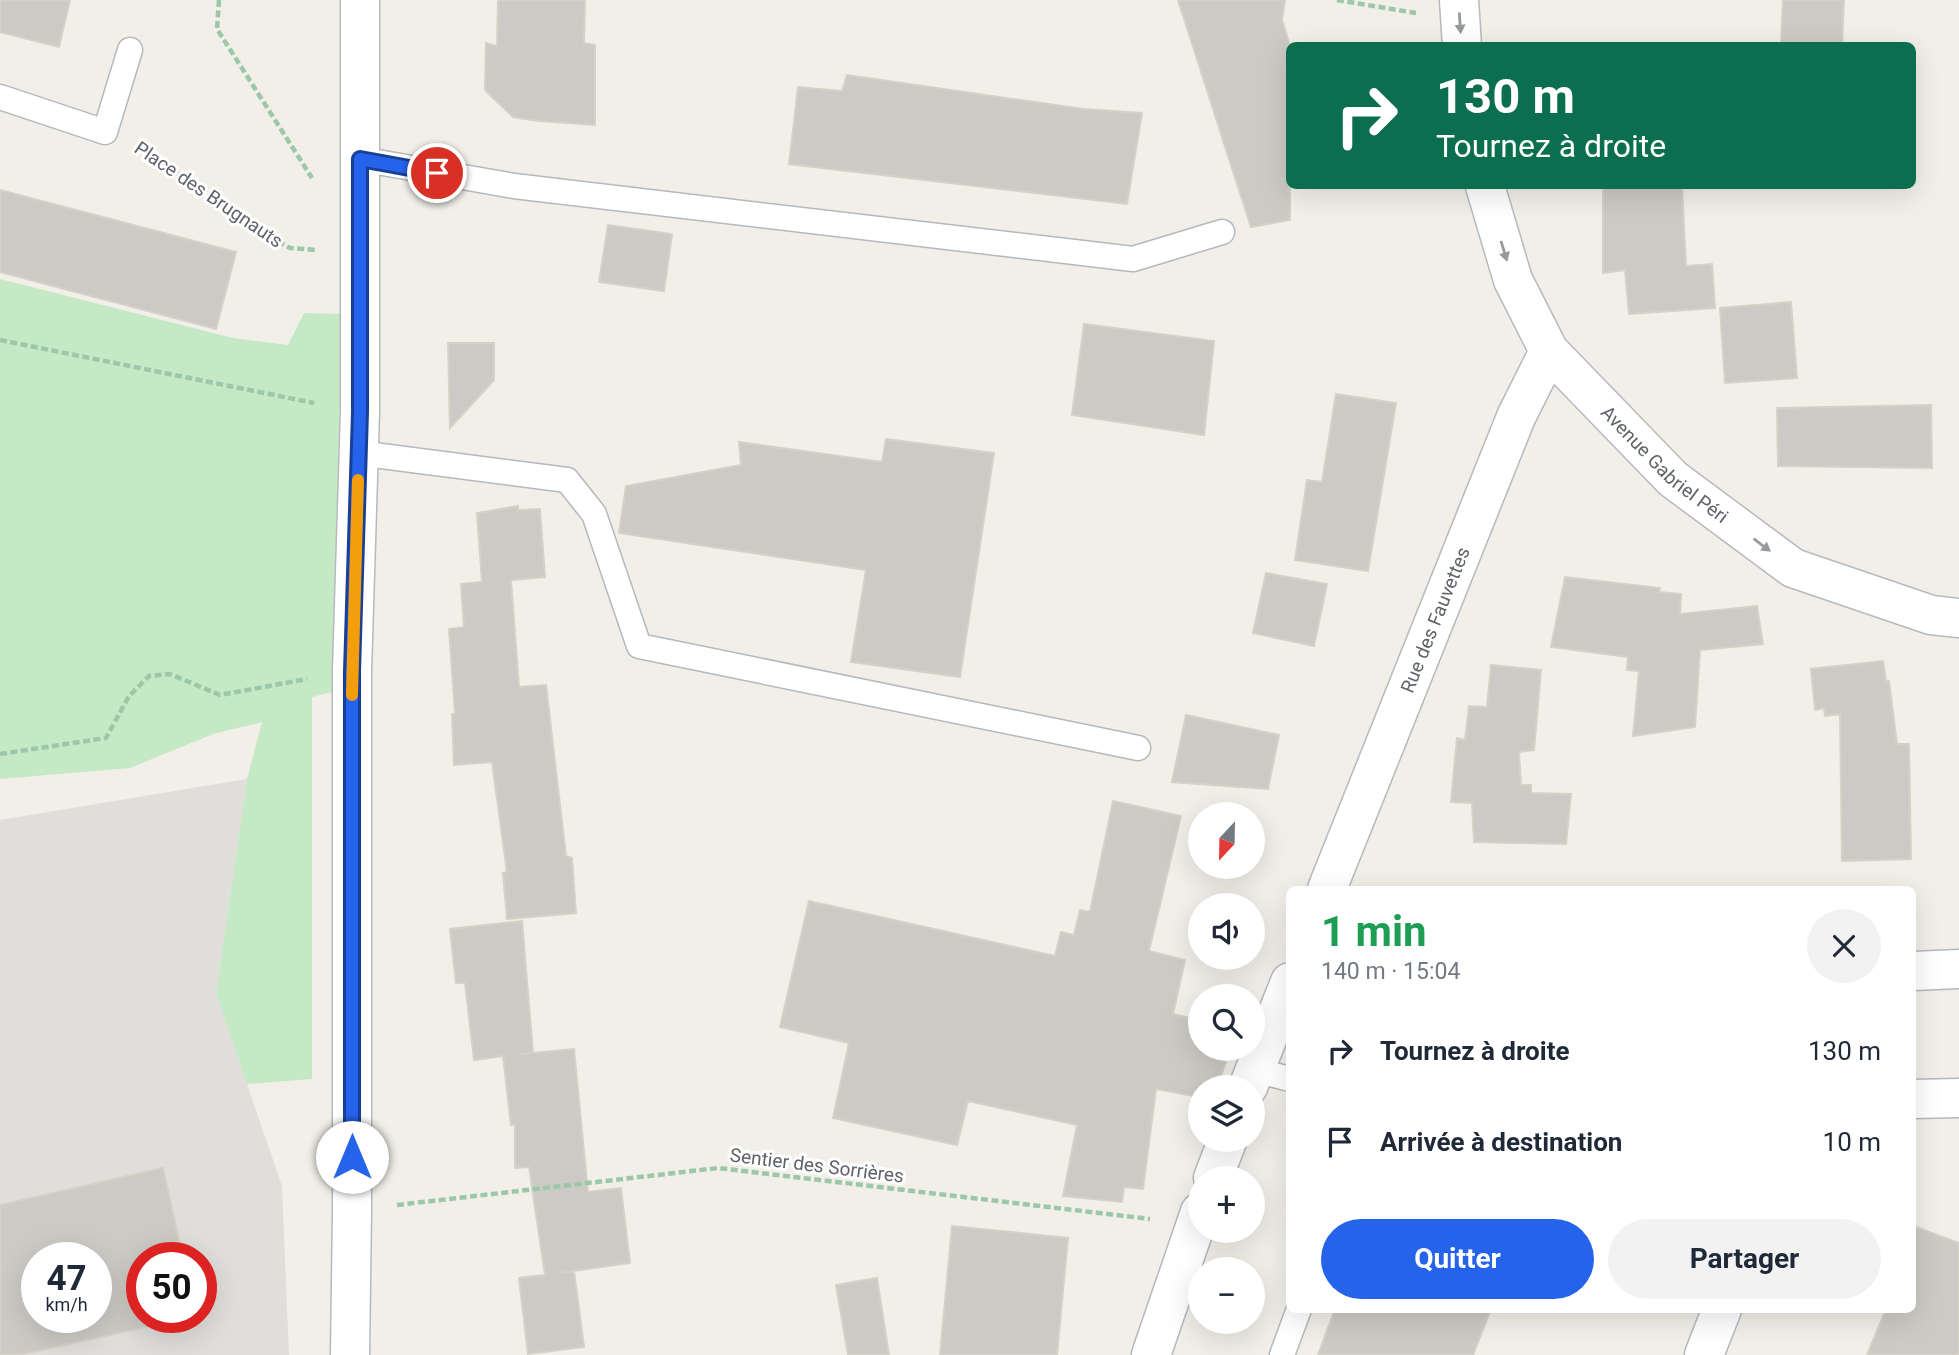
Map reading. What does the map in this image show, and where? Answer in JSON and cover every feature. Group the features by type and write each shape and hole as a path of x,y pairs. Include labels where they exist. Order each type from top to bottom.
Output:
{"street":[{"path":"350,1355 352,671 360,412 360,0"},
{"name":"Avenue Gabriel Péri","path":"1486,189 1513,280 1549,351 1673,479 1793,568 1931,615 1959,618"},
{"name":"Rue des Fauvettes","path":"1328,886 1516,417 1549,351"},
{"path":"1916,971 1959,969"},
{"path":"1265,1075 1286,997"},
{"path":"1151,1355 1189,1243"},
{"path":"1704,1355 1720,1313"}],"lane":[{"path":"0,97 105,132 130,50"},
{"path":"360,159 514,186 1133,260 1222,232"},
{"path":"358,453 567,481 594,514 639,646 1138,748"},
{"path":"1282,1355 1298,1313"}],"path":[{"path":"219,0 217,29 315,181"},
{"path":"1337,0 1460,22"},
{"name":"Place des Brugnauts","path":"105,132 130,141 258,230 289,248 360,252"},
{"path":"0,340 360,412"},
{"path":"0,754 106,738 128,696 149,676 170,674 220,695 352,671"},
{"name":"Sentier des Sorrières","path":"352,1211 718,1168 1188,1217"}],"shaded area":[{"path":"247,779 216,994 282,1186 289,1355 0,1355 0,820"}],"green space":[{"path":"0,279 233,338 288,345 304,313 342,314 332,692 312,697 312,1079 247,1084 216,994 247,779 262,722 213,734 130,768 0,779"}],"building":[{"path":"0,0 70,0 59,47 0,32"},
{"path":"498,0 585,0 584,43 595,45 595,125 513,117 485,90 486,43 497,46"},
{"path":"1178,0 1285,0 1282,20 1289,42 1286,42 1286,189 1290,189 1290,220 1251,227"},
{"path":"1783,0 1844,0 1842,42 1781,42"},
{"path":"847,75 1083,109 1142,113 1127,204 789,164 798,87 842,91"},
{"path":"1603,189 1682,189 1686,266 1712,264 1715,308 1629,314 1625,270 1603,273"},
{"path":"0,190 236,252 216,329 0,272"},
{"path":"608,225 672,234 664,291 599,282"},
{"path":"1791,302 1797,378 1725,383 1720,308"},
{"path":"1084,324 1214,341 1204,435 1072,415"},
{"path":"448,343 494,343 494,380 450,428"},
{"path":"1336,394 1396,403 1368,571 1295,560 1307,480 1322,482"},
{"path":"1931,405 1932,468 1778,466 1777,408"},
{"path":"886,439 994,453 960,677 851,662 866,570 619,533 626,486 741,465 739,442 882,462"},
{"path":"518,506 518,510 540,509 545,577 511,580 519,687 546,685 566,856 572,858 576,913 507,919 503,873 507,872 492,762 454,765 452,714 455,714 449,629 464,627 461,584 482,582 477,513"},
{"path":"1266,573 1327,584 1314,646 1253,633"},
{"path":"1565,577 1660,588 1659,592 1681,594 1680,614 1757,606 1763,644 1700,650 1695,727 1633,736 1639,671 1627,670 1628,657 1551,647"},
{"path":"1883,661 1886,681 1889,681 1897,744 1909,744 1911,859 1842,861 1840,714 1825,716 1824,708 1815,710 1811,669"},
{"path":"1491,665 1541,670 1534,750 1519,752 1521,785 1531,785 1531,793 1571,794 1566,844 1474,842 1472,803 1451,802 1457,738 1465,740 1469,706 1487,707"},
{"path":"1186,715 1279,735 1268,789 1172,782"},
{"path":"1113,801 1181,816 1149,951 1185,960 1173,1014 1188,1017 1188,1061 1226,1061 1221,1075 1188,1075 1188,1095 1156,1089 1143,1189 1124,1187 1122,1202 1063,1196 1077,1125 968,1101 957,1145 833,1118 849,1043 780,1027 809,901 1055,956 1061,932 1074,935 1080,910 1090,912"},
{"path":"522,921 533,1053 574,1049 588,1192 621,1188 630,1263 559,1273 574,1271 584,1347 528,1354 519,1278 545,1275 529,1167 515,1168 515,1124 511,1125 503,1056 474,1060 465,983 456,983 450,929"},
{"path":"163,1168 179,1242 126,1242 126,1331 19,1355 0,1355 0,1205"},
{"path":"952,1226 1068,1238 1057,1355 940,1355"},
{"path":"1916,1227 1959,1243 1959,1355 1867,1355 1884,1313 1916,1313"},
{"path":"877,1278 889,1355 848,1355 836,1285"},
{"path":"1334,1313 1489,1313 1473,1355 1318,1355"}],"slow traffic":[{"path":"352,695 358,480"}],"route":[{"path":"352,1157 352,671 360,412 360,159 437,173"}]}
